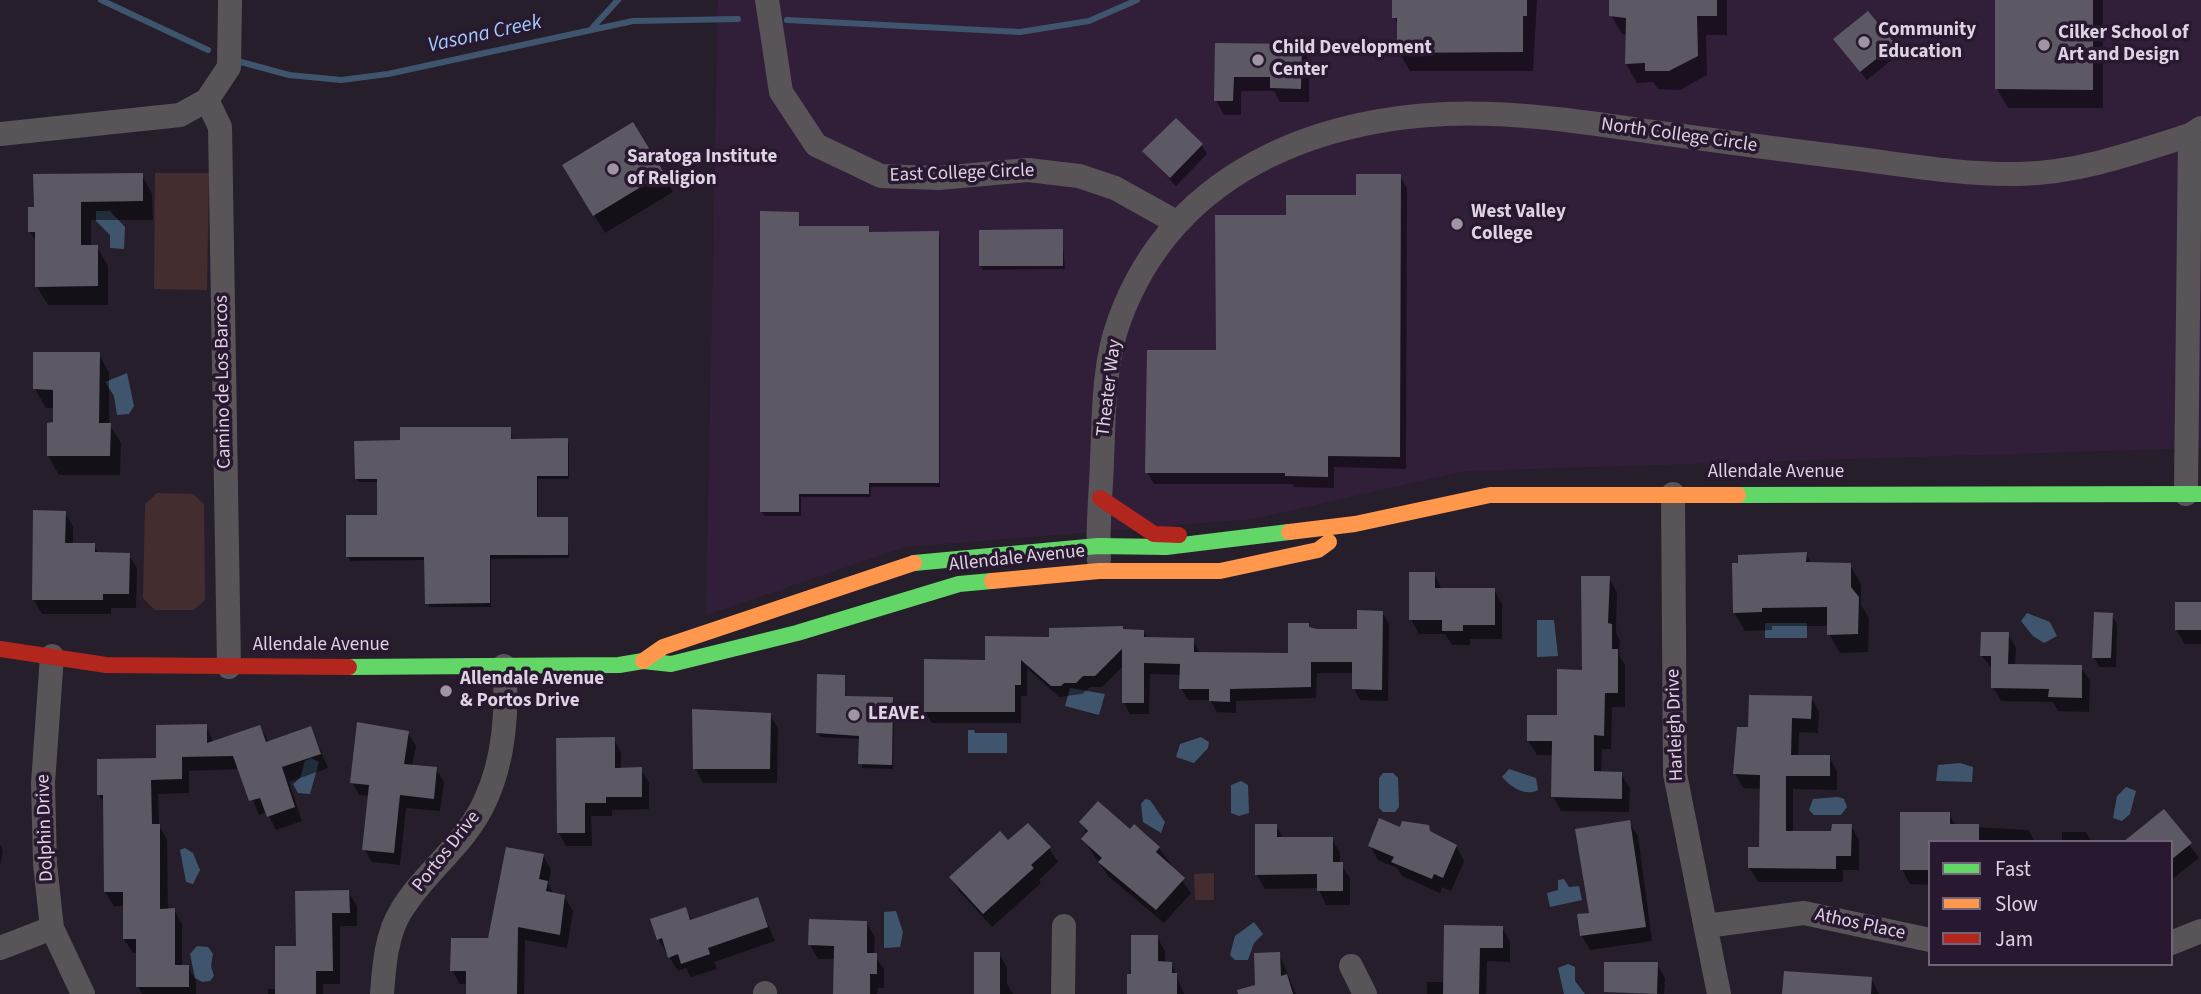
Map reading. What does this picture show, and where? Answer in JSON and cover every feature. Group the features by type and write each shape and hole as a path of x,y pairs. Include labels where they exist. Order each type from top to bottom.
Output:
{"street":[{"path":"0,134 180,115 207,100 229,67 230,0"},
{"name":"East College Circle","path":"767,0 781,92 816,145 881,176 939,178 1028,170 1079,176 1115,188 1176,222"},
{"name":"Camino de Los Barcos","path":"207,100 220,127 229,667"},
{"name":"North College Circle","path":"1176,222 1200,200 1261,159 1346,128 1426,115 1494,114 1576,122 1895,164 2007,174 2060,172 2106,161 2195,131"},
{"path":"2194,494 2195,131"},
{"name":"Theater Way","path":"1099,559 1105,405 1113,343 1134,288 1176,222"},
{"name":"Allendale Avenue","path":"0,649 106,665 504,666 619,665 643,661 671,664 797,633 959,583 1166,547 1355,524 1490,495 2194,494"},
{"name":"Harleigh Drive","path":"1673,495 1675,775 1719,994"},
{"path":"1100,498 1154,534 1227,538"},
{"name":"Allendale Avenue","path":"643,661 663,646 922,561 1099,559 1220,570 1318,550 1355,524"},
{"name":"Dolphin Drive","path":"52,656 44,783 45,864 52,928 83,994"},
{"name":"Portos Drive","path":"382,994 386,954 400,912 452,850 485,803 498,765 506,693 504,666"},
{"name":"Athos Place","path":"1706,926 1804,913 1928,940"},
{"path":"1063,926 1063,994"},
{"path":"0,948 52,928"},
{"path":"2173,942 2201,931"},
{"path":"1352,966 1365,994"}],"shaded area":[{"name":"West Valley College","path":"718,0 2201,0 2201,448 1465,471 1253,519 905,547 706,615"},
{"path":"155,173 209,173 207,290 154,289"},
{"path":"157,493 193,494 204,504 205,600 194,610 155,610 143,598 145,504"},
{"path":"1214,873 1214,900 1195,900 1194,874"}],"water":[{"path":"96,211 110,211 125,227 124,249 110,248 110,235 96,221"},
{"path":"127,373 134,406 129,414 117,415 114,396 105,382"},
{"path":"2027,613 2050,622 2057,636 2044,643 2033,636 2021,621"},
{"path":"1537,620 1554,620 1558,656 1537,657"},
{"path":"1765,623 1807,623 1807,638 1765,638"},
{"path":"1070,688 1105,694 1099,715 1065,706"},
{"path":"968,730 974,730 975,733 1007,733 1007,753 968,753"},
{"path":"1201,737 1209,742 1208,748 1194,763 1176,757 1180,744"},
{"path":"311,758 319,762 310,794 298,793 293,784 300,778 305,761"},
{"path":"1960,763 1973,767 1972,782 1936,781 1938,765"},
{"path":"1509,769 1536,778 1538,790 1518,790 1502,777"},
{"path":"1383,773 1393,773 1398,778 1399,807 1395,812 1383,812 1379,808 1379,778"},
{"path":"1241,781 1248,785 1249,813 1239,816 1231,813 1231,785"},
{"path":"2126,787 2136,791 2130,814 2122,821 2113,818 2117,796"},
{"path":"1145,799 1150,800 1165,822 1161,833 1143,822 1141,804"},
{"path":"1813,799 1844,799 1847,807 1841,815 1814,815 1809,810"},
{"path":"185,848 193,853 200,870 193,884 186,882 180,850"},
{"path":"1564,879 1569,887 1579,886 1582,900 1550,907 1547,893 1558,890 1558,880"},
{"path":"896,911 903,932 900,947 884,948 884,912"},
{"path":"1254,922 1263,934 1254,943 1248,960 1235,960 1230,955 1235,936"},
{"path":"197,946 208,947 213,954 211,966 214,976 210,981 202,982 195,978 190,954"},
{"path":"1568,964 1575,967 1575,981 1585,994 1564,994 1558,968"}],"building":[{"path":"1392,0 1527,0 1527,16 1523,16 1523,52 1397,53 1397,18 1392,18"},
{"path":"1609,0 1717,0 1717,16 1697,16 1698,56 1669,71 1645,71 1645,63 1625,64 1626,18 1609,16"},
{"name":"Cilker School of Art and Design","path":"1995,0 2093,0 2093,90 1995,89"},
{"name":"Community Education","path":"1868,11 1895,44 1860,72 1833,39"},
{"name":"Child Development Center","path":"1215,43 1302,44 1301,89 1270,88 1270,77 1234,77 1233,101 1214,101"},
{"path":"1176,118 1203,144 1170,178 1142,151"},
{"name":"Saratoga Institute of Religion","path":"633,122 664,173 593,216 562,165"},
{"path":"143,173 143,201 81,202 81,245 98,245 98,286 35,287 35,232 28,232 28,207 34,207 33,174"},
{"path":"1356,174 1401,174 1400,457 1328,456 1328,477 1285,476 1285,473 1145,473 1147,350 1216,350 1215,215 1286,215 1286,195 1356,195"},
{"path":"760,211 799,212 799,226 869,226 869,232 939,231 939,483 869,483 869,494 799,494 799,512 760,512"},
{"path":"1063,229 1063,266 979,266 979,230"},
{"path":"33,352 100,352 99,423 111,423 110,456 47,456 47,423 53,422 53,390 33,389"},
{"path":"400,427 511,427 511,439 568,438 568,476 537,476 537,517 568,517 568,555 490,555 490,603 425,604 424,557 346,557 346,515 377,515 377,479 355,479 354,441 400,440"},
{"path":"33,510 66,511 65,543 95,543 95,552 130,553 129,594 103,594 103,600 32,600"},
{"path":"1807,552 1806,562 1851,563 1851,587 1859,597 1858,634 1827,635 1827,607 1762,608 1762,612 1733,613 1732,563 1738,563 1738,555"},
{"path":"1409,572 1435,572 1435,588 1495,588 1495,625 1463,625 1463,631 1442,631 1442,620 1409,620"},
{"path":"1581,576 1610,576 1608,623 1612,624 1612,649 1618,649 1618,693 1605,693 1604,736 1594,735 1594,771 1622,772 1622,799 1551,797 1552,741 1527,741 1527,715 1557,715 1557,669 1582,670"},
{"path":"2175,602 2201,602 2201,630 2175,630"},
{"path":"1357,610 1383,611 1382,690 1352,689 1352,662 1311,662 1311,687 1230,689 1230,702 1209,701 1209,689 1179,689 1180,664 1144,663 1144,703 1122,703 1122,649 1095,676 1083,676 1076,683 1064,683 1061,686 1051,686 1021,660 1021,685 1015,685 1015,712 924,712 924,659 985,660 985,636 1049,637 1049,628 1123,626 1123,629 1144,630 1144,637 1194,638 1194,652 1288,653 1288,623 1309,623 1309,627 1317,629 1357,629"},
{"path":"2094,612 2113,613 2111,658 2092,658"},
{"path":"1981,632 2009,632 2008,664 2082,665 2082,698 2048,697 2049,689 1991,688 1991,656 1980,656"},
{"name":"LEAVE.","path":"817,674 845,675 845,696 893,697 892,765 858,764 859,736 816,733"},
{"path":"1749,695 1812,696 1811,719 1792,718 1791,755 1830,755 1830,776 1786,776 1786,831 1831,831 1832,824 1852,824 1851,856 1836,856 1836,869 1748,868 1748,847 1759,847 1760,775 1733,774 1737,727 1748,727"},
{"path":"692,709 771,713 770,769 693,769"},
{"path":"357,722 409,731 404,764 437,767 434,799 400,795 394,853 362,850 369,785 350,783"},
{"path":"207,724 207,743 260,725 266,742 311,726 321,754 282,767 295,807 267,817 260,798 249,801 233,756 182,757 182,779 151,780 152,824 160,824 160,909 175,908 175,965 189,965 189,987 136,987 136,939 123,939 123,892 104,892 103,795 97,795 97,759 156,758 156,725"},
{"path":"615,737 615,768 642,767 642,797 606,797 606,803 585,803 585,833 557,833 556,738"},
{"path":"1098,801 1130,829 1134,824 1160,847 1156,852 1185,878 1156,910 1098,862 1102,858 1081,839 1088,831 1079,822"},
{"path":"2164,809 2192,843 2173,858 2173,840 2125,840"},
{"path":"1900,812 1950,812 1950,824 1979,824 1979,840 1928,840 1928,870 1900,870"},
{"path":"1379,818 1400,827 1402,821 1429,825 1430,831 1457,845 1443,878 1434,874 1432,879 1391,862 1394,857 1368,846"},
{"path":"1630,820 1646,927 1580,936 1577,914 1589,913 1575,829"},
{"path":"1028,823 1051,847 1031,865 1034,868 983,914 949,877 1000,831 1008,840"},
{"path":"1255,824 1277,824 1277,837 1333,837 1333,862 1343,862 1343,891 1317,891 1317,874 1255,875"},
{"path":"506,847 544,854 539,879 548,881 546,891 565,895 560,935 518,927 517,994 466,994 466,971 450,971 451,938 488,938"},
{"path":"349,890 350,913 332,913 333,971 316,971 316,994 275,994 275,946 296,946 295,891"},
{"path":"758,897 768,927 708,948 710,954 681,964 678,954 668,958 662,938 657,940 650,919 686,907 690,920"},
{"path":"809,919 867,921 867,953 877,953 877,974 870,974 870,994 833,994 834,946 808,945"},
{"path":"1444,925 1503,926 1503,948 1480,948 1479,994 1443,994"},
{"path":"1131,935 1158,935 1158,961 1172,962 1172,973 1177,973 1177,994 1127,994 1127,974 1131,974"},
{"path":"974,952 1000,952 1000,994 974,994"},
{"path":"1280,952 1281,976 1287,974 1293,994 1238,994 1237,990 1255,985 1254,953"},
{"path":"1604,962 1658,962 1657,994 1604,992"},
{"path":"1784,971 1872,977 1871,994 1782,994"}],"waterway":[{"name":"Vasona Creek","path":"101,0 208,50"},
{"path":"593,27 618,0"},
{"name":"Vasona Creek","path":"787,20 1020,32 1089,21 1137,0"},
{"name":"Vasona Creek","path":"241,62 289,75 341,80 388,74 633,21 738,19"}],"traffic: fast":[{"path":"1738,495 2201,494"},
{"path":"914,563 1098,546 1166,547 1289,532"},
{"path":"349,667 619,665 643,661 671,664 797,633 959,584 992,581"}],"traffic: slow":[{"path":"1289,532 1355,524 1490,495 1738,495"},
{"path":"992,581 1099,571 1220,571 1318,550 1329,542"},
{"path":"643,661 663,647 914,563"}],"traffic: jam":[{"path":"1100,498 1154,534 1179,535"},
{"path":"0,649 106,665 349,667"}],"place":[{"name":"Community Education","path":"1864,42"},
{"name":"Cilker School of Art and Design","path":"2044,45"},
{"name":"Child Development Center","path":"1258,60"},
{"name":"Saratoga Institute of Religion","path":"613,169"},
{"name":"West Valley College","path":"1457,224"},
{"name":"Allendale Avenue & Portos Drive","path":"446,691"},
{"name":"LEAVE.","path":"854,715"}]}
